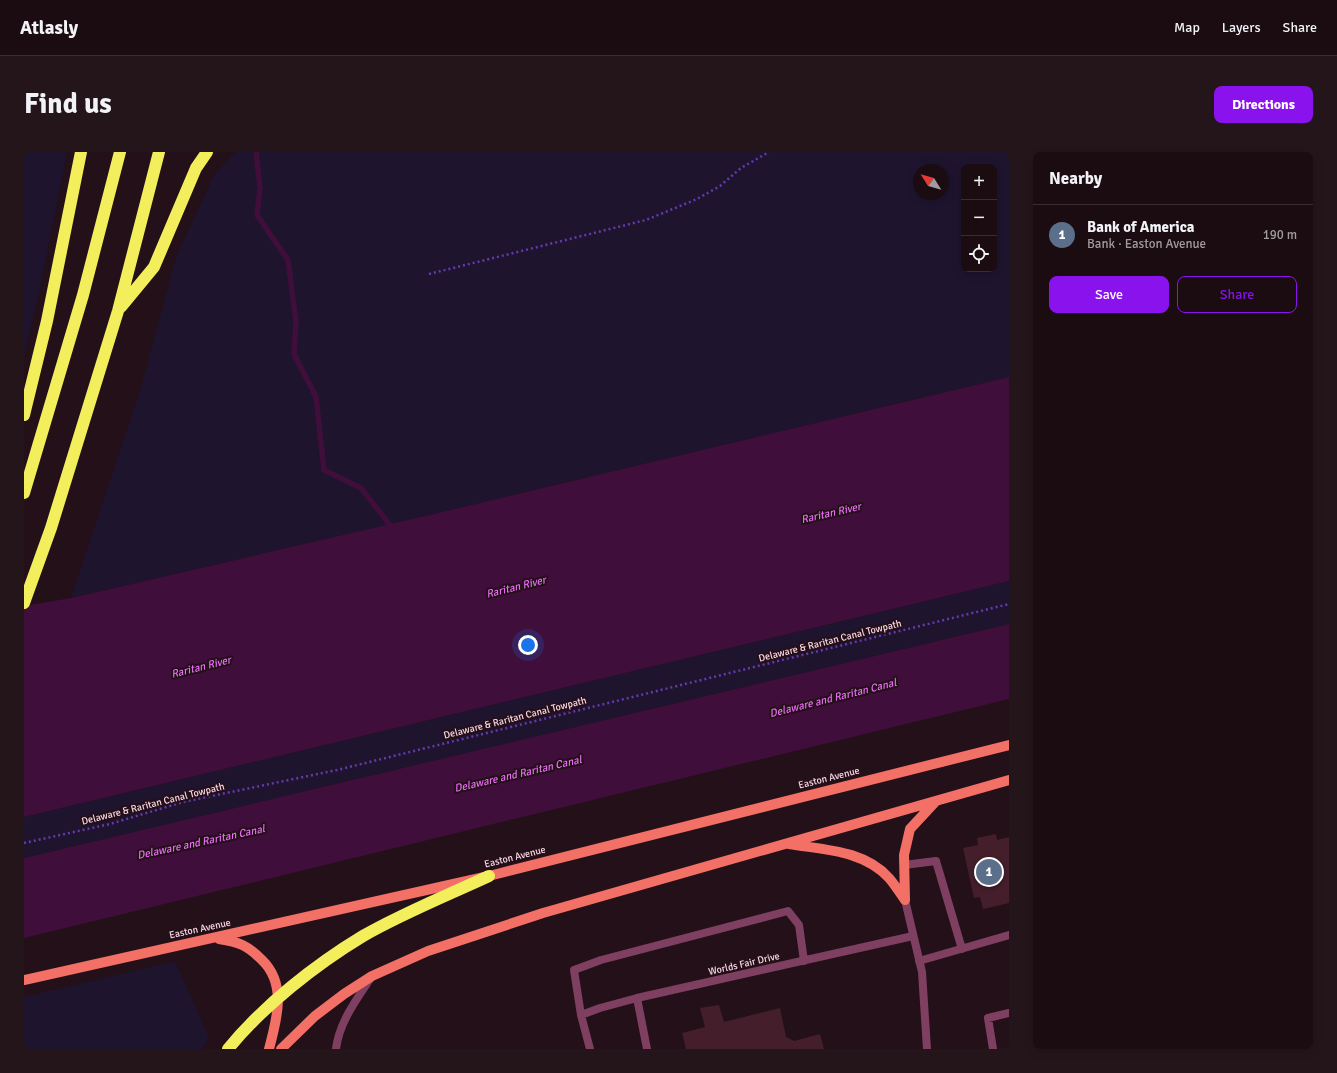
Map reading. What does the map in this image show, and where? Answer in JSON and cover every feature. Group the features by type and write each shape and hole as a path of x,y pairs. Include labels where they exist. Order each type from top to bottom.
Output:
{"highway":[{"path":"24,415 47,321 81,152"},
{"path":"26,488 83,295 120,152"},
{"path":"24,603 51,528 118,311 159,152"},
{"path":"118,311 154,267 196,168 207,152"},
{"path":"24,464 26,488"},
{"path":"228,1049 278,997 332,956 364,936 490,876"}],"main road":[{"name":"Easton Avenue","path":"24,980 490,876 1009,745"},
{"path":"281,1049 315,1016 344,994 372,976 428,951 536,915 1009,780"},
{"path":"905,900 904,855 910,830 936,801"},
{"path":"785,843 854,854 878,867 889,878 905,900"},
{"path":"214,938 245,945 266,964 272,973 277,984 278,997 276,1024 269,1049"}],"street":[{"path":"904,865 936,861 962,949"},
{"path":"905,900 922,972 927,1049"},
{"path":"590,1049 581,1015 574,970 601,960 788,911 799,925 804,961"},
{"path":"919,962 1009,935"},
{"name":"Worlds Fair Drive","path":"581,1015 637,998 913,936"},
{"path":"336,1049 341,1029 348,1014 357,997 372,976"},
{"path":"637,998 647,1049"},
{"path":"993,1049 988,1018 1009,1013"}],"path":[{"path":"430,274 646,220 696,199 720,186 741,168 769,152"},
{"name":"Delaware & Raritan Canal Towpath","path":"24,843 110,824 184,802 352,766 1009,604"}],"shaded area":[{"path":"24,152 67,152 40,287 24,357"},
{"path":"235,152 1009,152 1009,377 438,513 71,598 140,391 176,257 214,175"},
{"path":"1009,581 1009,624 24,858 24,817"},
{"path":"175,961 209,1038 202,1049 24,1049 24,997"}],"water":[{"name":"Raritan River","path":"1009,377 1009,581 24,817 24,606 71,598 438,513"},
{"name":"Delaware and Raritan Canal","path":"1009,624 1009,699 24,938 24,858"}],"building":[{"path":"996,834 997,840 1009,837 1009,903 983,909 980,897 974,898 963,848 978,845 977,838"},
{"path":"719,1005 724,1022 780,1008 786,1037 794,1041 820,1034 824,1049 686,1049 682,1033 705,1027 700,1008"}],"waterway":[{"path":"256,152 260,188 257,215 288,260 296,322 294,354 316,397 324,470 361,488 393,529"}],"place":[{"name":"Bank of America","path":"989,872"}]}
